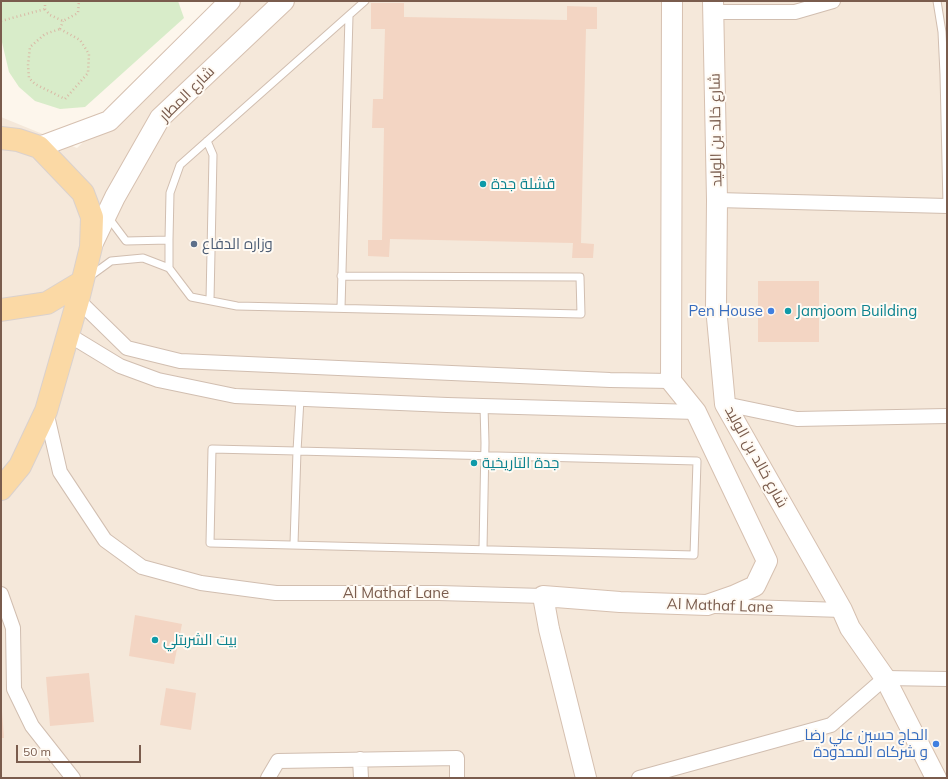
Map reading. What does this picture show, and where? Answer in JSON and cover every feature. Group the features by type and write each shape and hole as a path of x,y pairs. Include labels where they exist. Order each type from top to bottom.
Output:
{"main road":[{"path":"39,147 109,121 230,1"},
{"name":"شارع المطار","path":"91,247 115,197 160,118 284,1"},
{"path":"671,382 672,1"},
{"name":"شارع خالد بن الوليد","path":"714,7 716,306 725,404 842,610 850,628 885,678 936,778"},
{"path":"1,126 9,139 39,147 83,193 92,217 91,247 46,411 20,466 1,488"},
{"path":"1,310 48,303 80,291"},
{"name":"شارع خالد بن الوليد","path":"671,382 696,412 767,561 755,586 707,606"},
{"path":"543,596 548,629 586,778"},
{"name":"Al Mathaf Lane","path":"543,596 620,602 707,606"}],"street":[{"path":"714,7 795,12 833,1"},
{"path":"716,200 947,206"},
{"path":"80,291 127,348 180,361 671,382"},
{"path":"68,335 120,366 158,380 235,396 484,406 696,412"},
{"path":"725,404 797,419 947,416"},
{"name":"Al Mathaf Lane","path":"46,411 60,472 105,540 142,567 201,584 276,593 439,593 543,596"},
{"path":"1,594 7,628 14,689 32,726 73,778"},
{"name":"Al Mathaf Lane","path":"707,606 842,610"},
{"path":"639,778 831,724 885,678 947,679"},
{"path":"268,778 278,761 457,758 457,778"},
{"path":"360,759 361,778"}],"lane":[{"path":"169,268 170,193 180,165 366,1"},
{"path":"937,1 942,32 947,206"},
{"path":"341,308 349,16"},
{"path":"207,141 213,155 210,300"},
{"path":"107,216 126,241 169,240"},
{"path":"80,291 111,261 143,258 169,268 192,296 237,306 581,314 580,277 341,276"},
{"path":"294,544 300,399"},
{"path":"483,549 485,455 484,406"},
{"path":"212,449 297,451 697,461 694,555 210,543 212,449"}],"path":[{"path":"45,1 45,9 50,15 64,21"},
{"path":"60,29 80,40 88,54 88,73 64,99 35,84 29,78 28,65 30,47 45,34 60,29 64,21 78,13 79,1"},
{"path":"1,21 45,9"}],"shaded area":[{"name":"جدة التاريخية","path":"228,1 947,1 947,778 1,778 1,117 77,148"}],"green space":[{"path":"1,1 178,1 184,18 85,107 60,109 35,101 19,87 9,72 1,38"}],"building":[{"name":"قشلة جدة","path":"371,3 404,3 404,17 567,20 567,6 597,7 597,29 586,29 581,243 594,244 593,258 572,258 573,243 390,239 389,257 368,256 368,240 382,240 384,128 372,128 373,99 383,99 385,29 371,29"},
{"name":"Jamjoom Building","path":"758,281 819,281 819,342 758,342"},
{"name":"بيت الشربتلي","path":"135,615 182,624 174,664 129,656"},
{"path":"89,673 94,722 50,726 46,677"},
{"path":"166,688 196,693 191,730 160,725"},
{"path":"2,712 4,738 1,738"}],"place":[{"name":"قشلة جدة","path":"483,184"},
{"name":"وزاره الدفاع","path":"194,244"},
{"name":"Pen House","path":"771,311"},
{"name":"Jamjoom Building","path":"788,311"},
{"name":"جدة التاريخية","path":"474,463"},
{"name":"بيت الشربتلي","path":"155,640"},
{"name":"الحاج حسين علي رضا و شركاه المحدودة","path":"936,744"}]}
